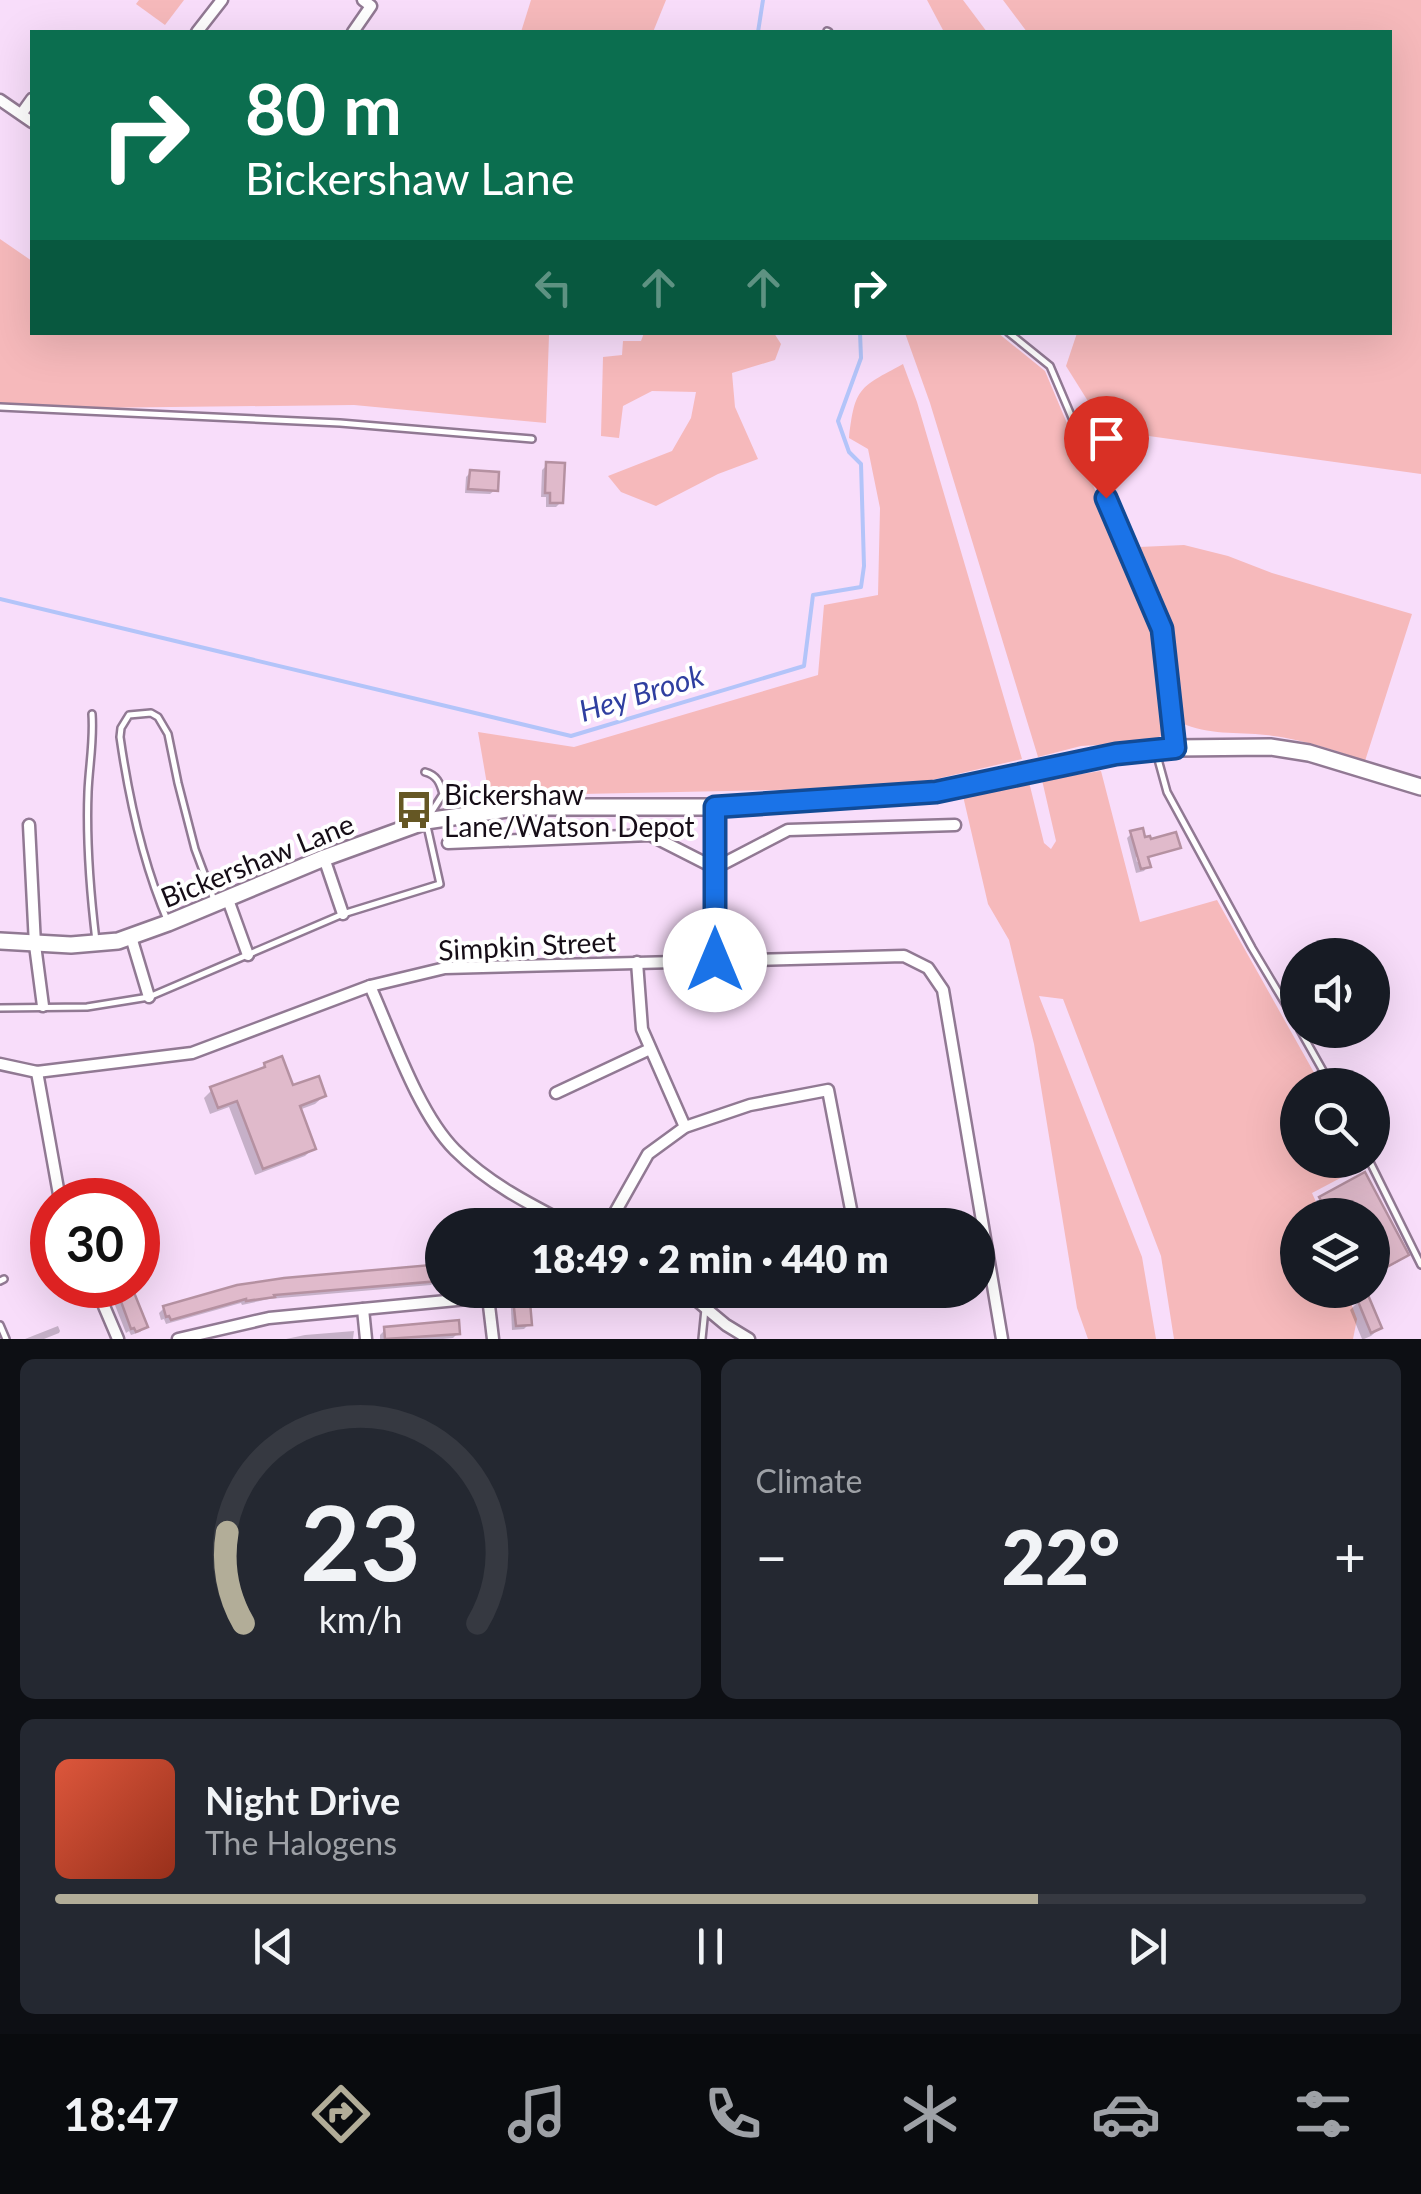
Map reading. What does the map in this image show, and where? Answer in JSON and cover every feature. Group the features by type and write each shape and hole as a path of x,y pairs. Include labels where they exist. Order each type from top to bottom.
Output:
{"main road":[{"name":"Bickershaw Lane","path":"0,941 96,944 131,937 426,820 522,807 715,807 936,792 1100,757 1175,748 1270,747 1309,754 1421,787"}],"street":[{"path":"199,30 222,0"},
{"path":"354,30 369,2"},
{"path":"0,100 30,120"},
{"path":"22,114 30,102"},
{"path":"715,807 715,960"},
{"path":"29,825 44,1006"},
{"path":"715,868 788,830 955,825"},
{"path":"448,843 650,835 715,868"},
{"path":"324,858 343,914"},
{"path":"221,900 248,955"},
{"path":"131,937 149,997"},
{"name":"Simpkin Street","path":"0,1064 38,1072 192,1054 370,986 445,968 904,956 928,968 943,990 977,1208"},
{"path":"637,962 642,1028 686,1127"},
{"path":"370,986 426,1112 454,1149 505,1191 538,1208"},
{"path":"556,1093 650,1049"},
{"path":"38,1072 56,1178"},
{"path":"618,1208 648,1154 686,1127 750,1105 828,1090 851,1208"},
{"path":"178,1339 269,1318 488,1298 493,1339"},
{"name":"Simpkin Street","path":"995,1304 1002,1339"},
{"path":"105,1308 118,1339"},
{"path":"363,1309 366,1339"},
{"path":"705,1309 749,1339"}],"lane":[{"path":"1012,335 1050,366 1162,629 1175,748"},
{"path":"0,407 340,423 532,439"},
{"path":"168,923 146,863 131,800 120,737 129,715 152,712 168,734 195,849 221,900"},
{"path":"92,714 88,872 96,944"},
{"path":"1156,750 1167,792 1280,996"},
{"path":"0,1008 87,1006 149,997 343,914 440,884 426,820 443,794 440,782 424,772"},
{"path":"1377,1178 1421,1265"},
{"path":"702,1339 705,1309"},
{"path":"0,1326 6,1339"}],"shaded area":[{"path":"139,0 184,0 165,25 136,4"},
{"path":"531,0 666,0 654,30 522,30"},
{"path":"927,0 963,0 986,30 943,30"},
{"path":"1003,0 1421,0 1421,474 1106,430 1066,366 1076,335 1392,335 1392,30 1026,30"},
{"path":"0,239 30,260 30,335 549,335 546,423 354,405 0,409"},
{"path":"643,335 775,335 781,344 775,360 732,373 735,407 758,459 718,474 656,506 621,492 608,476 672,451 691,418 696,392 652,391 623,406 619,438 601,436 603,357 622,355 623,341 641,341"},
{"path":"906,335 1000,335 1045,371 1154,630 1166,707 1164,735 1145,742 1081,746 1038,757"},
{"path":"903,364 1022,759 919,783 869,788 489,796 478,732 574,747 818,675 824,605 878,595 880,508 868,449 849,438 854,408 862,391"},
{"path":"1184,545 1412,614 1365,761 1292,739 1212,731 1181,723 1171,626 1139,547"},
{"path":"1101,771 1140,922 1217,900 1280,1012 1280,1048 1300,1048 1311,1068 1280,1068 1280,1178 1340,1178 1312,1193 1314,1198 1280,1198 1280,1308 1353,1308 1357,1319 1353,1339 1174,1339 1161,1256 1063,999 1039,996 1142,1257 1156,1339 1088,1339 1077,1308 1034,1044 1009,940 988,904 963,796 1029,782 1044,843 1051,849 1056,841 1042,780"}],"building":[{"path":"546,462 565,463 563,503 550,503 550,493 545,493"},
{"path":"470,470 499,472 498,491 468,489"},
{"path":"1143,828 1145,837 1151,839 1176,832 1181,848 1148,857 1151,867 1141,869 1130,831"},
{"path":"282,1056 293,1085 319,1076 326,1096 300,1106 316,1149 263,1169 237,1101 218,1108 210,1087 265,1067 264,1063"},
{"path":"1354,1178 1368,1178 1379,1198 1320,1198"},
{"path":"1390,1219 1409,1255 1390,1265"},
{"path":"425,1266 425,1282 274,1295 171,1320 166,1317 163,1306 237,1285"},
{"path":"123,1308 140,1308 148,1327 136,1332 131,1329"},
{"path":"514,1308 531,1308 532,1325 516,1326"},
{"path":"1361,1308 1374,1308 1382,1328 1371,1333"},
{"path":"459,1320 460,1334 385,1339 384,1327"}],"waterway":[{"name":"Hey Brook","path":"758,30 763,0"},
{"name":"Hey Brook","path":"0,599 571,736 804,666 813,595 861,587 861,464 849,452 838,421 861,358 860,335"}],"place":[{"name":"Bickershaw Lane/Watson Depot","path":"414,810"}],"route":[{"path":"715,960 715,807 936,792 1116,754 1175,748 1162,629 1106,498"}]}
